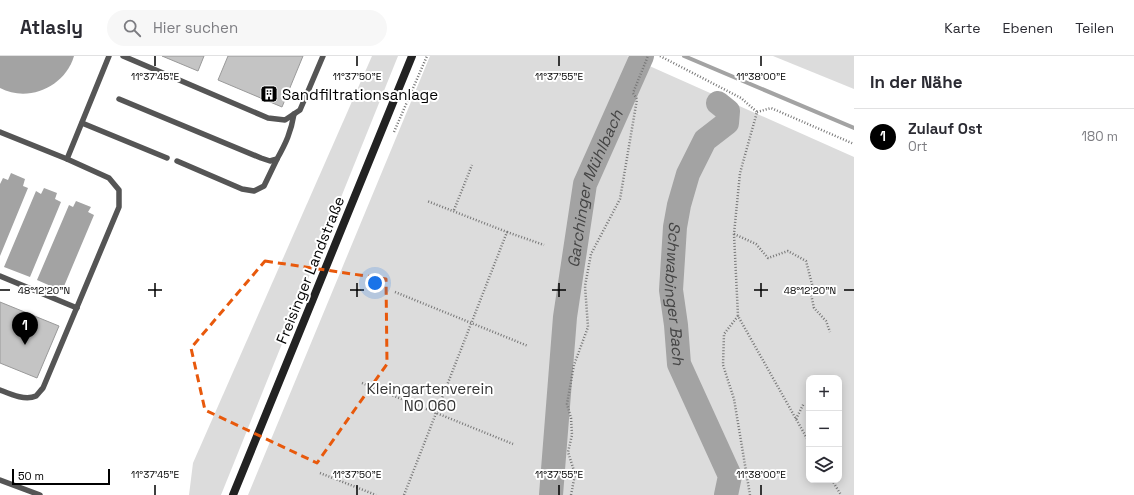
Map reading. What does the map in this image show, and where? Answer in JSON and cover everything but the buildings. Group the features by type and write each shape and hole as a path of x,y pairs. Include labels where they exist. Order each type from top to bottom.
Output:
{"main road":[{"name":"Freisinger Landstraße","path":"233,495 412,56"}],"lane":[{"path":"67,159 109,56"},
{"path":"123,56 268,118 285,120 300,110 323,56"},
{"path":"119,99 261,158 270,161 277,159"},
{"path":"177,161 242,189 254,191 264,186 290,132 294,114"},
{"path":"82,123 167,158"},
{"path":"0,132 109,178 119,190 119,206 43,388 36,396 25,398 14,396 0,390"},
{"path":"0,276 77,308"},
{"path":"0,480 40,495"}],"path":[{"path":"571,495 575,474 568,452 572,435 571,418 567,404 574,365 588,327 585,286 591,254 620,199 637,99 633,93 648,56"},
{"path":"660,56 741,98 757,112"},
{"path":"757,112 771,108 854,144"},
{"path":"757,112 740,173 734,234 738,316 806,437"},
{"path":"454,210 472,165"},
{"path":"428,201 544,245"},
{"path":"404,495 507,232"},
{"path":"734,234 756,244 768,258 788,251 806,261 813,288 811,294 814,308 826,321 830,332"},
{"path":"394,292 528,346"},
{"path":"738,316 724,334 723,365 734,399 750,495"},
{"path":"362,383 513,444"},
{"path":"796,419 804,403"},
{"path":"320,473 376,495"},
{"path":"834,483 841,495"}],"highlighted area":[{"path":"265,261 386,279 387,364 317,463 205,410 191,348"}],"green space":[{"path":"372,56 398,56 221,495 189,495 193,463"},
{"name":"Kleingartenverein NO 060","path":"430,56 627,56 854,157 854,495 248,495"},
{"path":"773,56 854,56 854,89"}],"shaded area":[{"path":"0,56 74,56 63,76 54,84 33,93 22,94 0,88"},
{"path":"11,173 25,179 23,186 28,188 0,256 0,184 3,178 8,180"},
{"path":"44,188 57,193 55,199 61,202 30,277 4,267 36,191 41,194"},
{"path":"76,201 91,207 88,212 94,215 62,291 37,280 69,205 73,207"}],"waterway":[{"name":"Garchinger Mühlbach","path":"551,495 565,317 585,184 642,56"},
{"path":"684,56 854,128"},
{"name":"Schwabinger Bach","path":"718,103 728,111 727,123 705,140 688,174 679,205 675,227 671,290 676,325 679,364 730,476 726,495"}],"place":[{"name":"Sandfiltrationsanlage","path":"269,94"},
{"name":"Zulauf Ost","path":"25,345"}]}
